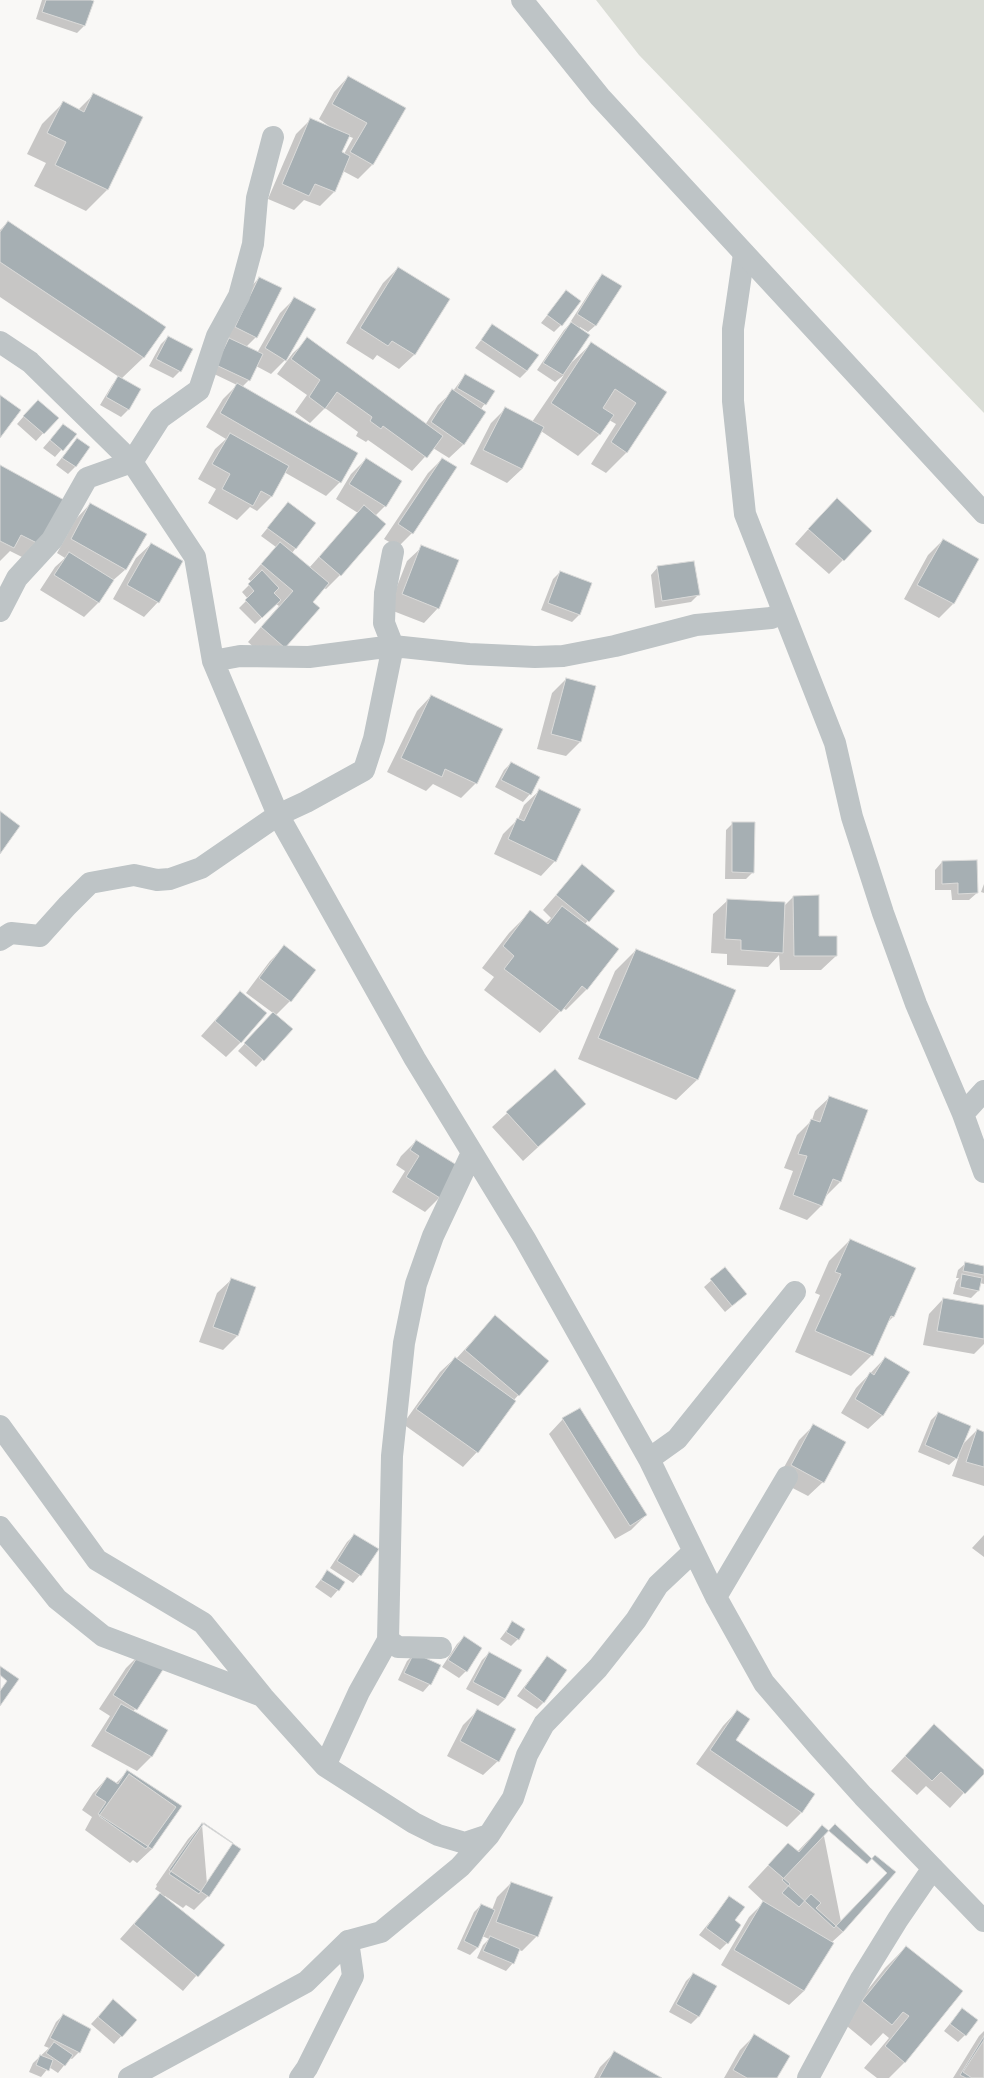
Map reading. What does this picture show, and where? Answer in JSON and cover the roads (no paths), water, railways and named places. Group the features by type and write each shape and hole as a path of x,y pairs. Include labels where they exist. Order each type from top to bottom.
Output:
{"street":[{"path":"522,0 600,97 984,513"},
{"path":"0,610 17,578 52,540 87,478 132,462 160,418 199,390 217,336 239,296 253,244 257,198 273,136"},
{"path":"744,254 733,329 733,401 745,514 783,613 836,743 852,817 883,913 916,1004 963,1114 984,1172"},
{"path":"0,342 30,362 132,462 195,557 213,661 278,815 366,974 472,1153 525,1239 649,1459 693,1552 764,1683 818,1747 984,1921"},
{"path":"0,940 11,933 40,936 90,883 134,875 157,880 170,879 201,868 278,815 306,802 364,770 374,739 393,646 384,623 385,593 393,552"},
{"path":"213,661 240,656 309,657 393,646 476,654 535,657 563,656 616,646 696,625 771,618 783,613"},
{"path":"963,1114 984,1091"},
{"path":"325,1766 359,1692 388,1640 392,1456 404,1343 416,1284 433,1236 472,1153"},
{"path":"649,1459 677,1439 795,1292"},
{"path":"0,1426 97,1560 203,1623 263,1697 325,1766 414,1823 438,1835 465,1843 488,1835"},
{"path":"716,1596 787,1477"},
{"path":"0,1527 57,1599 103,1636 263,1697"},
{"path":"129,2078 306,1982 348,1941 381,1932 460,1867 488,1835 513,1798 528,1755 544,1724 598,1668 636,1620 658,1585 693,1552"},
{"path":"388,1640 398,1647 441,1648"},
{"path":"808,2078 861,1979 898,1919 933,1868"},
{"path":"300,2078 308,2068 353,1976 348,1941"}]}
